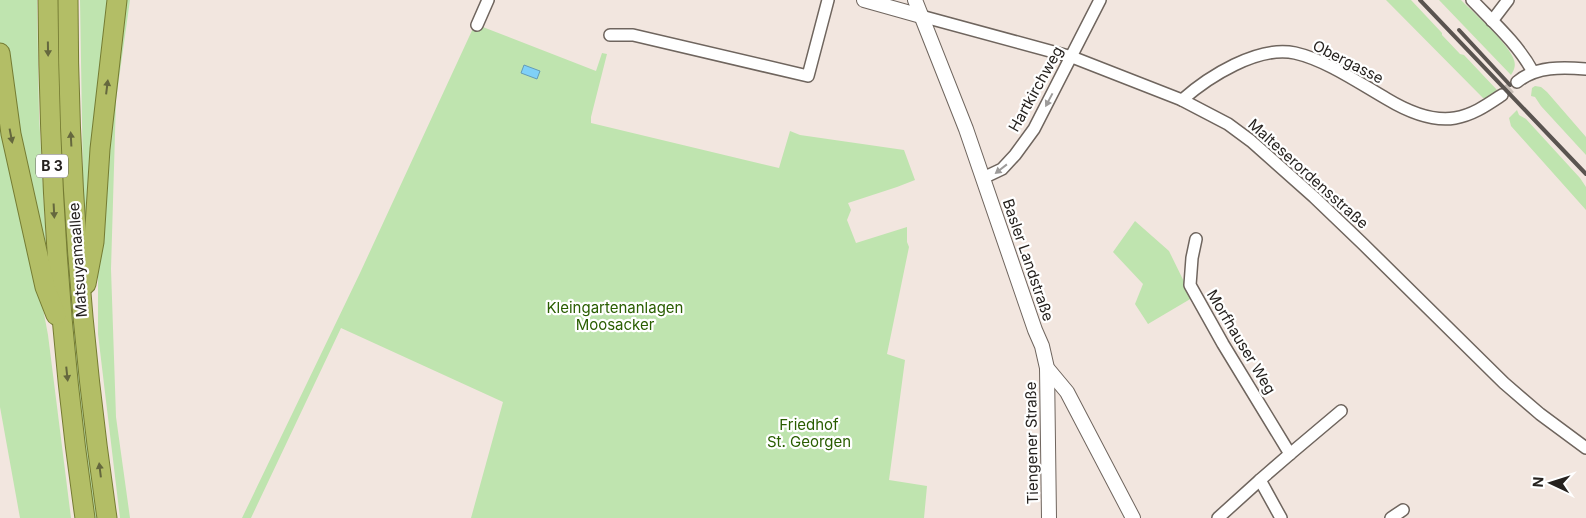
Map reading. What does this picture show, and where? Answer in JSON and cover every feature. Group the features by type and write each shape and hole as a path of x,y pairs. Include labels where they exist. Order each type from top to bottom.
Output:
{"highway":[{"name":"Matsuyamaallee","path":"48,0 49,115 55,226 63,332 85,518"},
{"name":"Matsuyamaallee","path":"68,0 70,118 81,310 107,518"},
{"path":"81,310 94,242 100,149 117,0"},
{"path":"0,53 11,134 45,287 63,332"}],"street":[{"path":"477,24 488,0"},
{"path":"610,34 634,36 808,76 828,0"},
{"path":"864,0 921,16"},
{"name":"Basler Landstraße","path":"915,0 959,109 1042,346 1047,368 1067,392 1133,518"},
{"name":"Hartkirchweg","path":"983,178 1002,169 1034,129 1100,0"},
{"path":"1472,0 1527,60 1532,72"},
{"path":"1492,21 1508,0"},
{"name":"Malteserordensstraße","path":"921,16 1072,57 1182,100 1228,124 1251,140 1363,244 1504,383 1540,414 1586,448"},
{"name":"Obergasse","path":"1182,100 1217,75 1254,57 1277,52 1295,53 1329,66 1400,107 1427,116 1454,118 1472,113 1502,95"},
{"path":"1517,82 1532,72 1559,67 1586,69"},
{"name":"Morfhauser Weg","path":"1196,239 1192,258 1190,285 1223,344 1290,454"},
{"name":"Tiengener Straße","path":"1047,368 1049,518"},
{"path":"1218,518 1341,410"},
{"path":"1260,480 1281,518"},
{"path":"1391,518 1404,510"}],"green space":[{"path":"0,0 37,0 39,115 47,259 39,287 48,335 71,518 20,518 0,407"},
{"path":"55,0 61,0 72,295 82,404 98,518 92,518 77,405 62,228"},
{"path":"80,0 130,0 116,100 111,269 116,417 130,518 120,518 98,334 98,260 86,242 83,183"},
{"path":"1386,0 1411,0 1460,54 1464,55 1497,90 1488,98 1483,98"},
{"path":"1439,0 1461,0 1491,29 1506,46 1514,60 1515,64 1511,75"},
{"path":"475,24 596,71 602,53 607,54 591,123 779,168 790,131 800,135 904,150 915,180 848,203 851,210 847,220 856,243 907,227 909,247 887,354 905,360 889,480 927,486 924,518 471,518 503,402 341,328 251,518 242,518 360,273"},
{"path":"1535,86 1541,87 1547,92 1586,137 1586,155 1535,97 1531,96 1532,88"},
{"path":"1517,110 1519,115 1526,119 1580,178 1586,187 1586,210 1511,126 1509,118"},
{"path":"1135,221 1169,251 1192,298 1148,324 1135,304 1143,284 1113,252"}],"water":[{"path":"524,65 540,71 537,79 521,73"}],"tunnel":[{"path":"1502,95 1517,82"}],"railway":[{"path":"1420,0 1586,174"},
{"path":"1459,30 1510,85"}],"park label":[{"name":"Kleingartenanlagen Moosacker","path":"615,316"},
{"name":"Friedhof St. Georgen","path":"809,434"}]}
